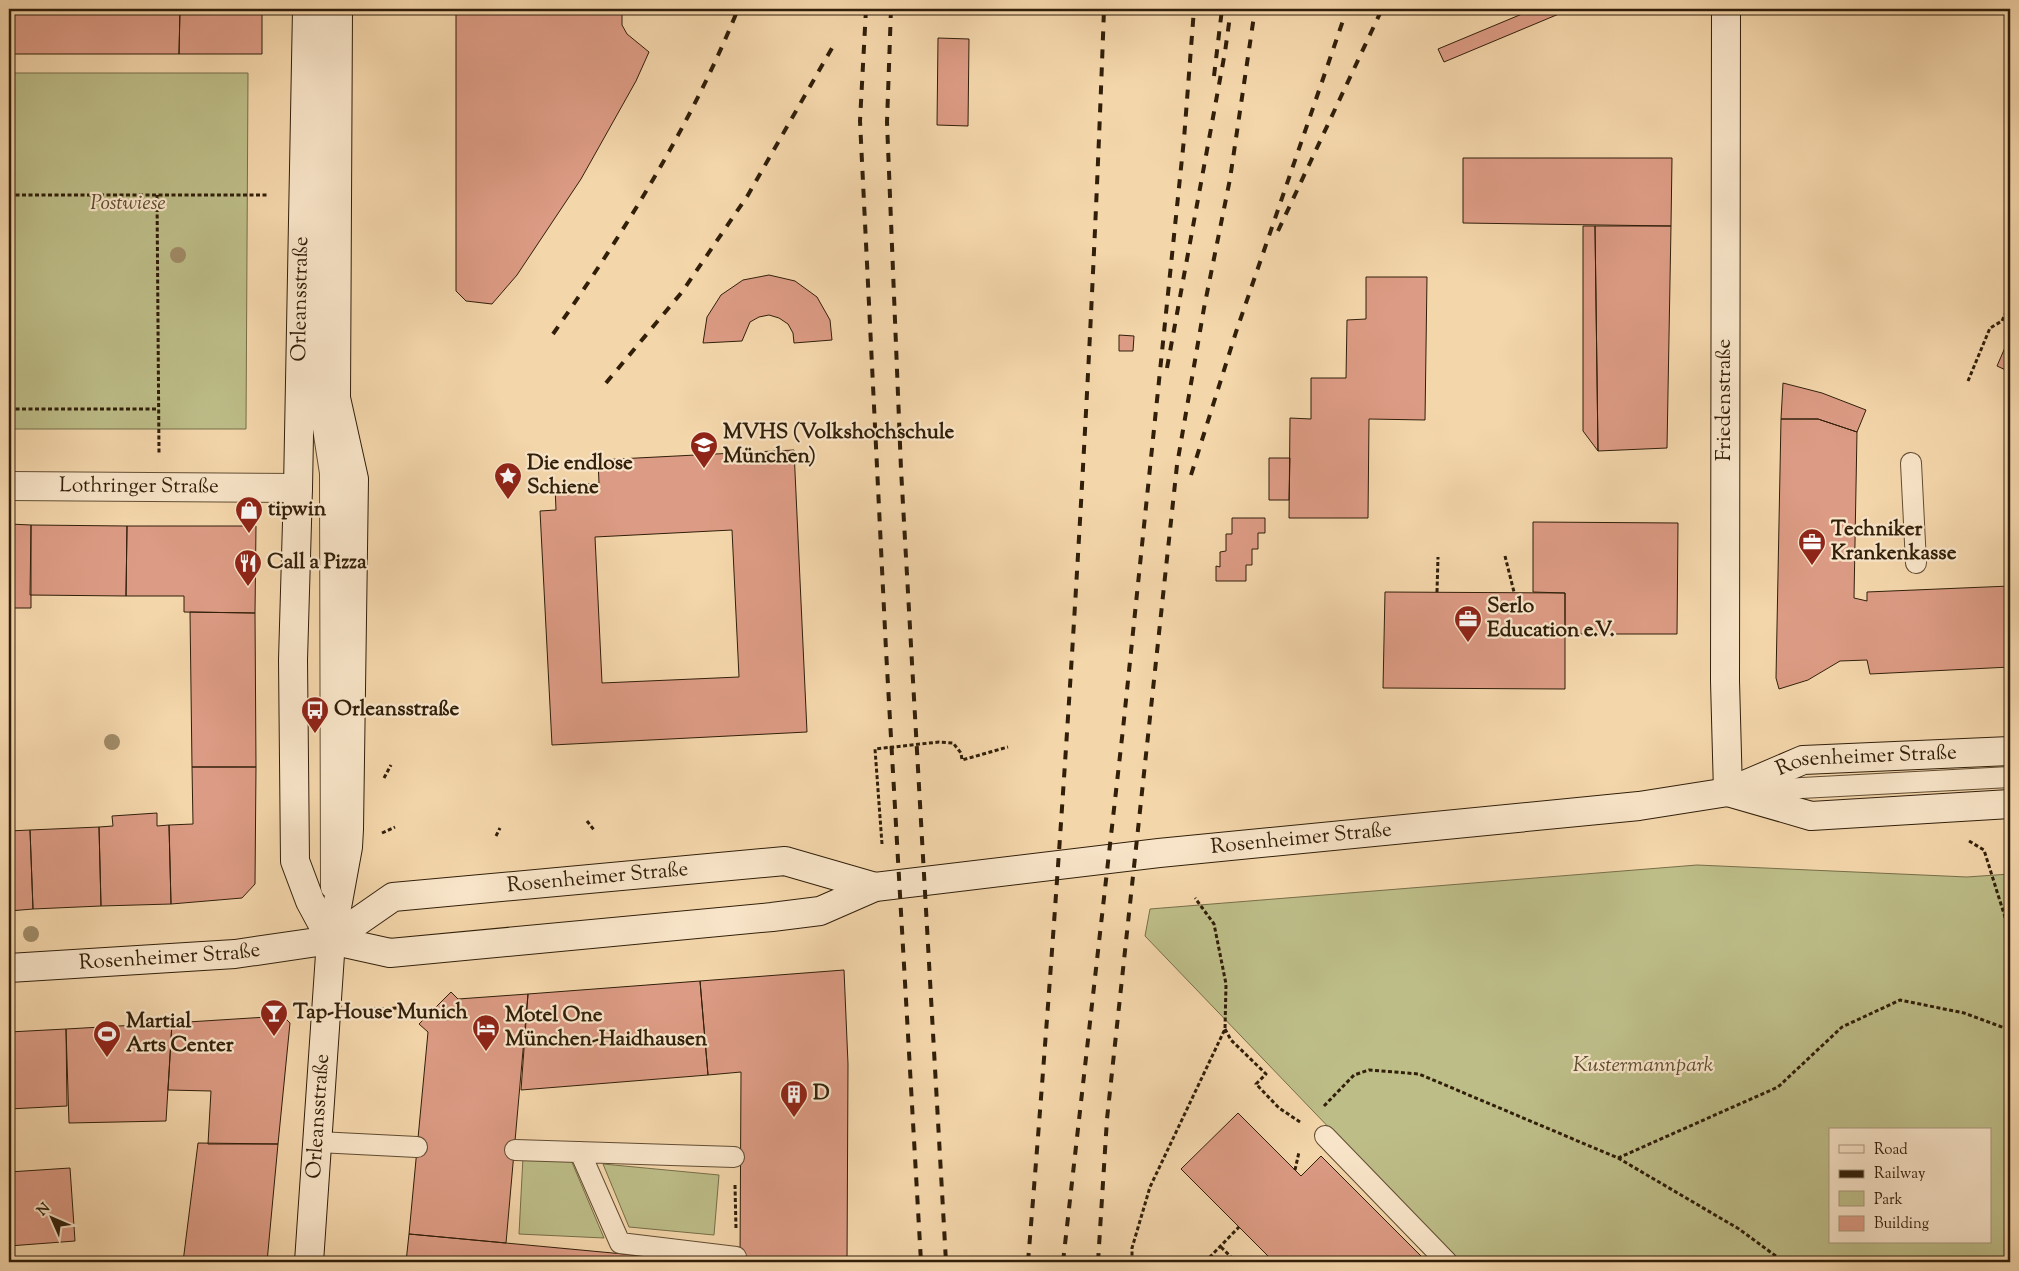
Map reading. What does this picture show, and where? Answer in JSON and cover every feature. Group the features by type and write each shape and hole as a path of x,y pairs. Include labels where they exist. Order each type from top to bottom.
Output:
{"main road":[{"name":"Orleansstraße","path":"307,9 293,660 295,861 310,901 331,940"},
{"name":"Orleansstraße","path":"309,1262 331,940 348,848 354,581 354,479 336,398 338,9"},
{"name":"Friedenstraße","path":"1726,9 1725,682 1728,792"},
{"name":"Lothringer Straße","path":"9,486 298,488"},
{"name":"Rosenheimer Straße","path":"9,968 235,954 331,940 390,953 820,911 875,887 1197,849 1640,806 1728,792 1803,760 2010,751"},
{"name":"Rosenheimer Straße","path":"1728,792 1812,816 2010,804"},
{"name":"Rosenheimer Straße","path":"331,940 393,897 785,861 875,887"}],"lane":[{"path":"321,9 319,403 330,473 331,940"},
{"path":"1911,463 1916,563"},
{"name":"Rosenheimer Straße","path":"1728,792 2010,776"},
{"path":"1325,1136 1448,1262"},
{"path":"318,1142 417,1147"},
{"path":"515,1150 734,1157"},
{"path":"580,1152 620,1243 736,1257"}],"path":[{"path":"9,195 269,194"},
{"path":"158,195 160,487"},
{"path":"1968,381 1990,328 2002,321 2010,304"},
{"path":"9,409 158,409"},
{"path":"1504,556 1514,592"},
{"path":"1437,592 1438,557"},
{"path":"882,844 875,749 946,742 954,744 961,753 962,760 1008,746"},
{"path":"587,821 594,830"},
{"path":"496,836 500,828"},
{"path":"1984,850 2010,933"},
{"path":"1132,1262 1132,1248 1150,1187 1225,1029 1226,984 1214,924 1195,898"},
{"path":"1618,1158 1778,1087 1842,1027 1900,1000 1964,1012 2010,1030"},
{"path":"1225,1029 1231,1040 1266,1074 1256,1084 1279,1108 1305,1125"},
{"path":"1319,1111 1354,1075 1369,1070 1419,1074 1618,1158 1739,1229 1784,1262"},
{"path":"734,1157 736,1257"},
{"path":"1205,1262 1240,1227"},
{"path":"1221,1247 1236,1262"}],"green space":[{"name":"Postwiese","path":"9,73 248,73 246,429 9,429"},
{"name":"Kustermannpark","path":"1697,865 1967,877 2010,874 2010,1262 1458,1262 1145,936 1150,909"},
{"path":"523,1157 571,1160 604,1238 519,1234"},
{"path":"603,1164 719,1175 714,1235 629,1227"}],"building":[{"path":"9,9 180,9 179,54 9,54"},
{"path":"180,9 262,9 262,54 179,54"},
{"path":"456,9 622,9 622,25 627,34 649,52 636,81 581,179 517,275 492,304 466,301 456,291"},
{"path":"1534,9 1565,9 1566,11 1444,62 1438,49"},
{"path":"938,38 969,39 968,126 937,125"},
{"path":"1463,158 1672,158 1671,226 1463,223"},
{"path":"1583,226 1595,226 1598,451 1583,431"},
{"path":"1595,226 1671,226 1667,448 1598,451"},
{"path":"769,275 795,281 817,297 830,320 832,340 794,343 793,333 788,324 779,318 769,315 759,317 750,322 742,341 703,343 707,317 721,295 743,280"},
{"path":"1366,277 1427,277 1425,420 1369,419 1368,518 1289,518 1290,418 1311,419 1311,378 1346,378 1347,320 1366,319"},
{"path":"1119,335 1134,336 1133,351 1119,351"},
{"path":"2010,336 2010,372 1997,366"},
{"path":"1783,383 1822,393 1866,410 1857,432 1818,419 1781,419"},
{"path":"1781,419 1818,419 1857,432 1854,598 1867,601 1867,592 2010,586 2010,667 1870,674 1867,660 1840,661 1808,680 1779,689 1776,678"},
{"path":"794,450 807,732 552,745 540,511 556,510 555,486 599,483 598,460","holes":["732,530 739,677 602,683 595,537"]},
{"path":"1269,458 1290,458 1289,500 1269,500"},
{"path":"1232,518 1265,518 1265,533 1258,533 1258,549 1252,549 1252,565 1246,565 1246,581 1216,581 1216,566 1220,567 1220,552 1226,551 1226,534 1232,534"},
{"path":"1533,522 1678,523 1677,634 1565,634 1565,593 1533,592"},
{"path":"9,524 31,525 31,608 9,608"},
{"path":"31,525 127,526 126,596 30,595"},
{"path":"127,526 256,526 255,613 184,612 184,596 126,596"},
{"path":"1385,592 1565,593 1565,689 1383,688"},
{"path":"190,612 255,613 256,767 192,767"},
{"path":"192,767 256,767 255,884 242,898 171,904 169,825 193,824"},
{"path":"157,813 157,826 169,825 171,904 101,906 99,827 113,826 112,816"},
{"path":"99,827 101,906 33,909 30,830"},
{"path":"30,830 33,909 9,911 9,831"},
{"name":"D","path":"844,970 848,1064 847,1262 740,1262 741,1072 708,1075 700,981"},
{"path":"700,981 708,1075 521,1090 528,994"},
{"path":"451,992 458,999 528,994 506,1243 409,1234 428,1032 419,1024"},
{"path":"283,1016 290,1023 278,1144 208,1144 211,1091 168,1090 172,1023"},
{"path":"172,1023 166,1121 69,1123 66,1029"},
{"path":"66,1029 67,1106 9,1109 9,1032"},
{"path":"1238,1113 1301,1176 1321,1156 1427,1262 1274,1262 1181,1169"},
{"path":"198,1143 278,1144 267,1262 183,1262"},
{"path":"70,1168 75,1241 9,1246 9,1172"},
{"path":"409,1234 602,1252 709,1262 406,1262"}],"railway":[{"path":"553,334 606,256 678,136 720,52 738,9"},
{"path":"866,9 860,121 886,650 921,1262"},
{"path":"891,9 887,122 901,469 946,1262"},
{"path":"1028,1262 1073,636 1091,322 1104,9"},
{"path":"1063,1262 1123,729 1184,139 1194,9"},
{"path":"1214,76 1222,9"},
{"path":"1167,368 1225,52 1231,9"},
{"path":"1098,1262 1107,1119 1177,465 1204,308 1230,179 1255,9"},
{"path":"1191,475 1236,332 1347,9"},
{"path":"1278,231 1382,9"},
{"path":"606,383 682,292 748,195 832,48"}],"place":[{"name":"MVHS (Volkshochschule München)","path":"704,469"},
{"name":"Die endlose Schiene","path":"508,500"},
{"name":"tipwin","path":"249,534"},
{"name":"Techniker Krankenkasse","path":"1812,566"},
{"name":"Call a Pizza","path":"248,587"},
{"name":"Serlo Education e.V.","path":"1468,643"},
{"name":"Orleansstraße","path":"315,734"},
{"name":"Tap-House Munich","path":"274,1037"},
{"name":"Motel One München-Haidhausen","path":"486,1052"},
{"name":"Martial Arts Center","path":"107,1058"},
{"name":"D","path":"794,1118"}]}
